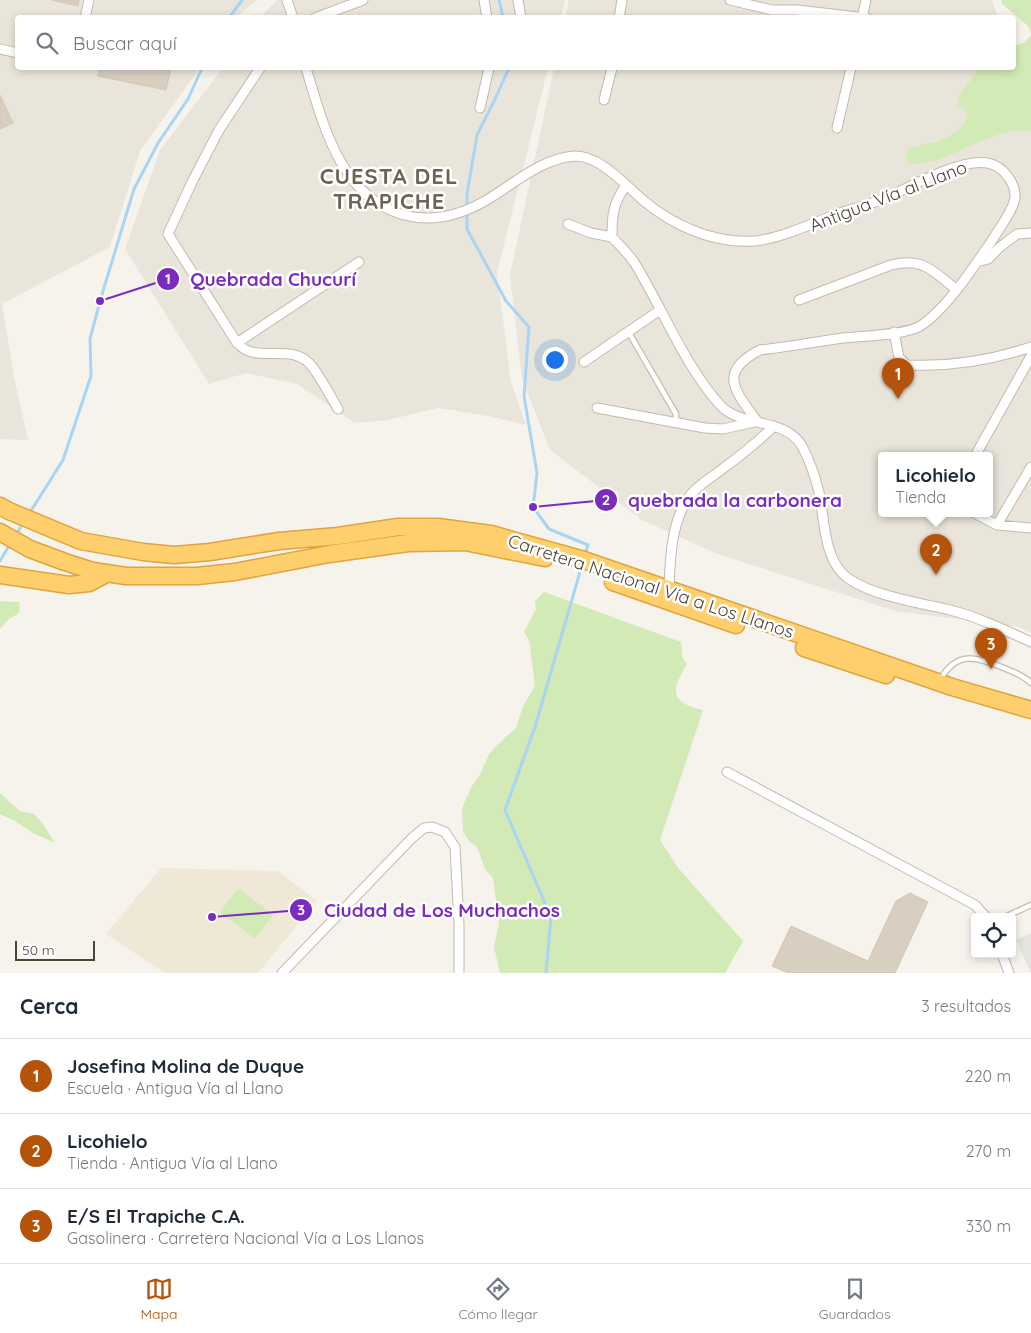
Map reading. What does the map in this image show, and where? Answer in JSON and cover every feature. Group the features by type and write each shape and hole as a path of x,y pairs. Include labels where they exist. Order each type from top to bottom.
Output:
{"highway":[{"name":"Carretera Nacional Vía a Los Llanos","path":"0,506 81,541 143,552 174,555 398,527 438,527 491,534 584,560 939,682 1031,710"},
{"name":"Carretera Nacional Vía a Los Llanos","path":"0,532 30,549 106,574 162,576 235,572 389,545 465,542 546,558 849,663 998,712 1031,720"},
{"path":"0,575 69,584 89,583 106,574"}],"street":[{"path":"85,15 89,0"},
{"path":"287,0 292,15"},
{"path":"323,15 363,0"},
{"path":"484,0 486,15"},
{"path":"518,0 520,15"},
{"path":"620,15 622,0"},
{"path":"730,0 772,10 797,10 845,15"},
{"path":"864,15 866,0"},
{"path":"0,49 15,52"},
{"path":"259,70 219,130 168,234 237,343 245,350 295,356 308,363 338,409"},
{"name":"Antigua Vía al Llano","path":"307,70 318,109 332,145 349,176 359,189 371,199 391,211 416,218 431,219 460,212 488,200 535,169 562,157 587,157 601,165 646,203 688,229 715,238 756,241 882,200 950,169 984,162 995,165 1004,172 1012,181 1015,200 1005,219 977,262 940,310 918,327 760,350 744,358 735,373 733,380 734,388 757,421"},
{"path":"480,108 489,70"},
{"path":"604,100 612,70"},
{"path":"837,128 851,70"},
{"path":"612,237 612,216 616,200 626,185"},
{"path":"568,224 591,233 612,237 633,261 698,377 721,406 736,417 774,426 799,442 810,460 819,492 829,548 837,567 849,579 867,588 902,600 952,611 999,627 1031,642"},
{"path":"977,262 988,259 1000,246 1016,234 1031,233"},
{"path":"237,343 359,262"},
{"path":"799,300 891,265 907,263 924,265 956,289"},
{"path":"584,362 660,310"},
{"path":"894,332 899,358 908,365 951,364 1008,354 1031,346"},
{"path":"977,452 1031,356"},
{"path":"596,408 705,428 723,429 757,421"},
{"path":"669,589 676,530 682,508 690,495 757,443 774,426"},
{"path":"996,525 1031,467"},
{"path":"981,517 996,525 1031,528"},
{"path":"727,772 975,905 982,913"},
{"path":"282,973 412,838 424,828 432,827 445,832 455,847 459,925 459,973"},
{"path":"1003,958 1009,973"}],"lane":[{"path":"628,331 676,414 676,422"},
{"path":"939,682 950,667 968,657 988,662 1020,675 1031,683"},
{"path":"1014,913 1031,906"}],"shaded area":[{"path":"0,0 257,0 238,15 15,15 15,70 199,70 140,151 110,247 2,304 14,377 28,440 0,439"},
{"path":"277,0 565,0 561,15 263,15"},
{"path":"569,0 990,0 997,15 566,15"},
{"path":"221,70 548,70 497,273 511,382 526,425 488,416 438,408 388,420 355,423 297,384 246,373 209,384 125,249 160,150"},
{"path":"554,70 1015,70 1031,114 1031,633 1019,627 895,611 715,553 642,520 550,450 522,379 510,275"},
{"path":"161,868 278,871 317,901 258,973 165,973 106,934"},
{"path":"1031,933 1031,973 1016,940"}],"green space":[{"path":"1001,0 1031,0 1031,33 1028,26 1002,4"},
{"path":"1031,35 1031,131 1022,130 1000,134 931,162 909,164 905,157 909,148 935,142 950,136 968,117 964,109 957,105 959,96 977,70 1016,70 1016,45 1024,43"},
{"path":"544,592 681,642 683,659 687,664 677,684 677,695 682,702 703,710 660,840 679,869 743,941 725,973 500,973 494,947 499,923 493,878 485,869 477,847 468,840 463,831 462,808 489,754 516,728 523,706 535,686 529,640 524,632 536,609 535,601"},
{"path":"0,601 20,602 19,613 9,619 0,629"},
{"path":"0,793 20,811 34,814 55,843 0,814"},
{"path":"238,888 273,915 255,939 220,912"}],"building":[{"path":"52,0 79,0 78,6"},
{"path":"100,70 171,70 166,90 98,76"},
{"path":"0,95 13,123 0,129"},
{"path":"910,893 928,902 895,973 788,973 772,966 791,926 868,961 896,901"}],"waterway":[{"path":"231,15 242,0"},
{"path":"499,0 502,15"},
{"path":"29,514 63,460 91,376 90,339 134,189 158,143 188,99 201,70"},
{"path":"508,70 477,135 467,194 467,229 506,301 529,327 524,396 537,473 533,507 549,529 588,545 585,555"},
{"path":"16,535 23,523"},
{"path":"0,561 10,544"},
{"path":"546,973 551,917 505,810 535,727 582,565"}],"place":[{"name":"Quebrada Chucurí","path":"100,301"},
{"name":"Josefina Molina de Duque","path":"898,399"},
{"name":"quebrada la carbonera","path":"533,507"},
{"name":"Licohielo","path":"936,575"},
{"name":"E/S El Trapiche C.A.","path":"991,669"},
{"name":"Ciudad de Los Muchachos","path":"212,917"}],"district":[{"name":"CUESTA DEL TRAPICHE","path":"389,189"}]}
